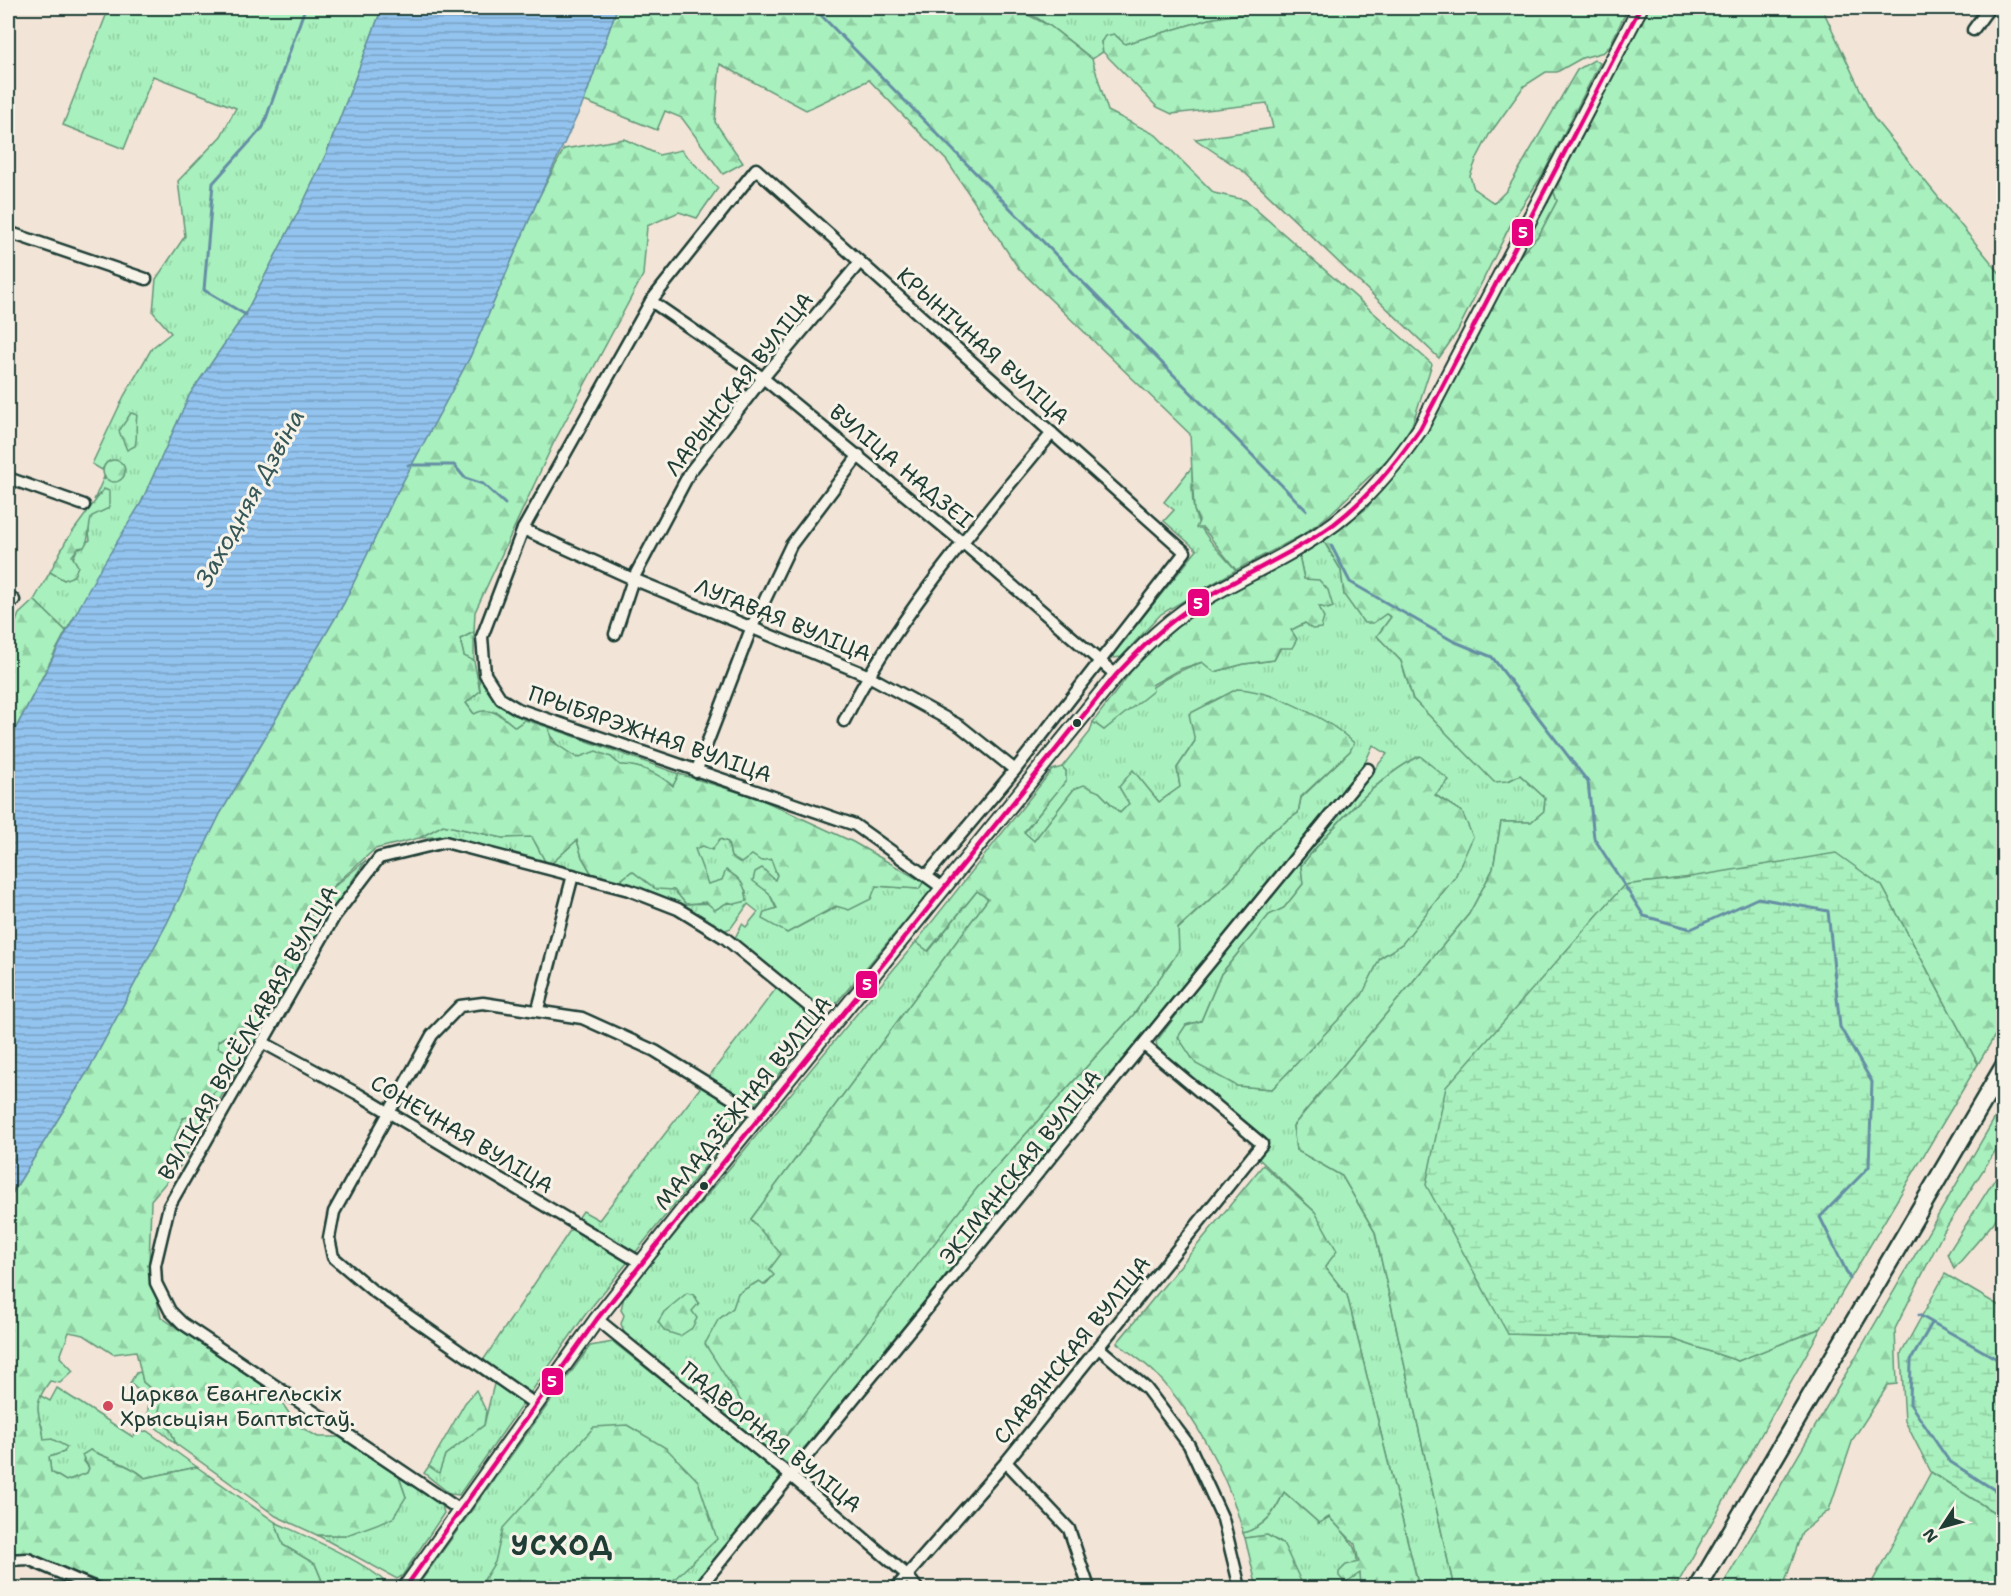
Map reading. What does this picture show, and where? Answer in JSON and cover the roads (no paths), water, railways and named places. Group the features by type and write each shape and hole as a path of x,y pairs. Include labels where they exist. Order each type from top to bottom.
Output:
{"main road":[{"name":"МАЛАДЗЁЖНАЯ ВУЛІЦА","path":"405,1588 597,1319 759,1115 1116,675 1173,619 1208,596 1307,542 1359,503 1381,481 1420,429 1640,8"},
{"path":"1698,1588 2004,1066"}],"street":[{"path":"1973,30 1989,8"},
{"name":"КРЫНІЧНАЯ ВУЛІЦА","path":"756,169 1185,552 1101,662"},
{"name":"ПРЫБЯРЭЖНАЯ ВУЛІЦА","path":"756,169 651,301 523,530 482,637 485,674 501,699 518,710 855,825 944,889"},
{"path":"8,232 146,279"},
{"name":"ЛАРЫНСКАЯ ВУЛІЦА","path":"615,634 633,579 690,472 763,378 860,262"},
{"name":"ВУЛІЦА НАДЗЕІ","path":"651,301 763,378 962,542 1116,675"},
{"path":"844,721 867,675 962,542 1052,433"},
{"path":"696,772 751,629 791,545 858,455"},
{"path":"8,478 84,505"},
{"name":"ЛУГАВАЯ ВУЛІЦА","path":"523,530 751,629 867,675 960,726 1015,770"},
{"path":"927,875 1101,662"},
{"name":"ЭКІМАНСКАЯ ВУЛІЦА","path":"699,1588 792,1477 1368,769"},
{"name":"ВЯЛІКАЯ ВЯСЁЛКАВАЯ ВУЛІЦА","path":"460,1510 182,1323 162,1298 156,1283 155,1265 169,1206 334,917 379,858 445,842 629,890 678,909 724,938 833,1026"},
{"path":"538,1009 573,875"},
{"path":"535,1404 372,1290 333,1257 329,1238 334,1212 432,1035 460,1005 483,1003 538,1009 582,1018 655,1051 759,1115"},
{"name":"СОНЕЧНАЯ ВУЛІЦА","path":"262,1042 389,1113 641,1263"},
{"name":"СЛАВЯНСКАЯ ВУЛІЦА","path":"896,1588 1006,1462 1262,1144 1144,1045"},
{"name":"ПАДВОРНАЯ ВУЛІЦА","path":"597,1319 792,1477 907,1575 917,1588"},
{"path":"1099,1348 1146,1388 1189,1445 1223,1519 1240,1588"},
{"path":"1006,1462 1069,1529 1089,1588"},
{"path":"8,1560 28,1559 94,1588"}],"water":[{"name":"Заходняя Дзвіна","path":"382,8 617,8 584,101 539,197 470,357 394,498 344,603 220,814 167,923 89,1069 8,1200 8,743 96,576 141,503 190,394 245,314 305,199 327,152"}],"waterway":[{"path":"246,315 204,290 213,183 263,127 305,8"},
{"path":"814,8 1306,510"},
{"path":"408,465 454,465 465,478 483,484 505,504"},
{"path":"1331,545 1350,582 1453,641 1492,657 1588,782 1594,838 1644,916 1691,929 1758,898 1828,911 1840,1027 1872,1082 1869,1167 1820,1217 1850,1279"},
{"path":"1919,1315 2004,1363"},
{"path":"1932,1323 1911,1360 1910,1404 1949,1461 2004,1496"}],"place":[{"name":"Царква Евангельскіх Хрысьціян Баптыстаў.","path":"108,1406"}],"district":[{"name":"УСХОД","path":"562,1545"}]}
